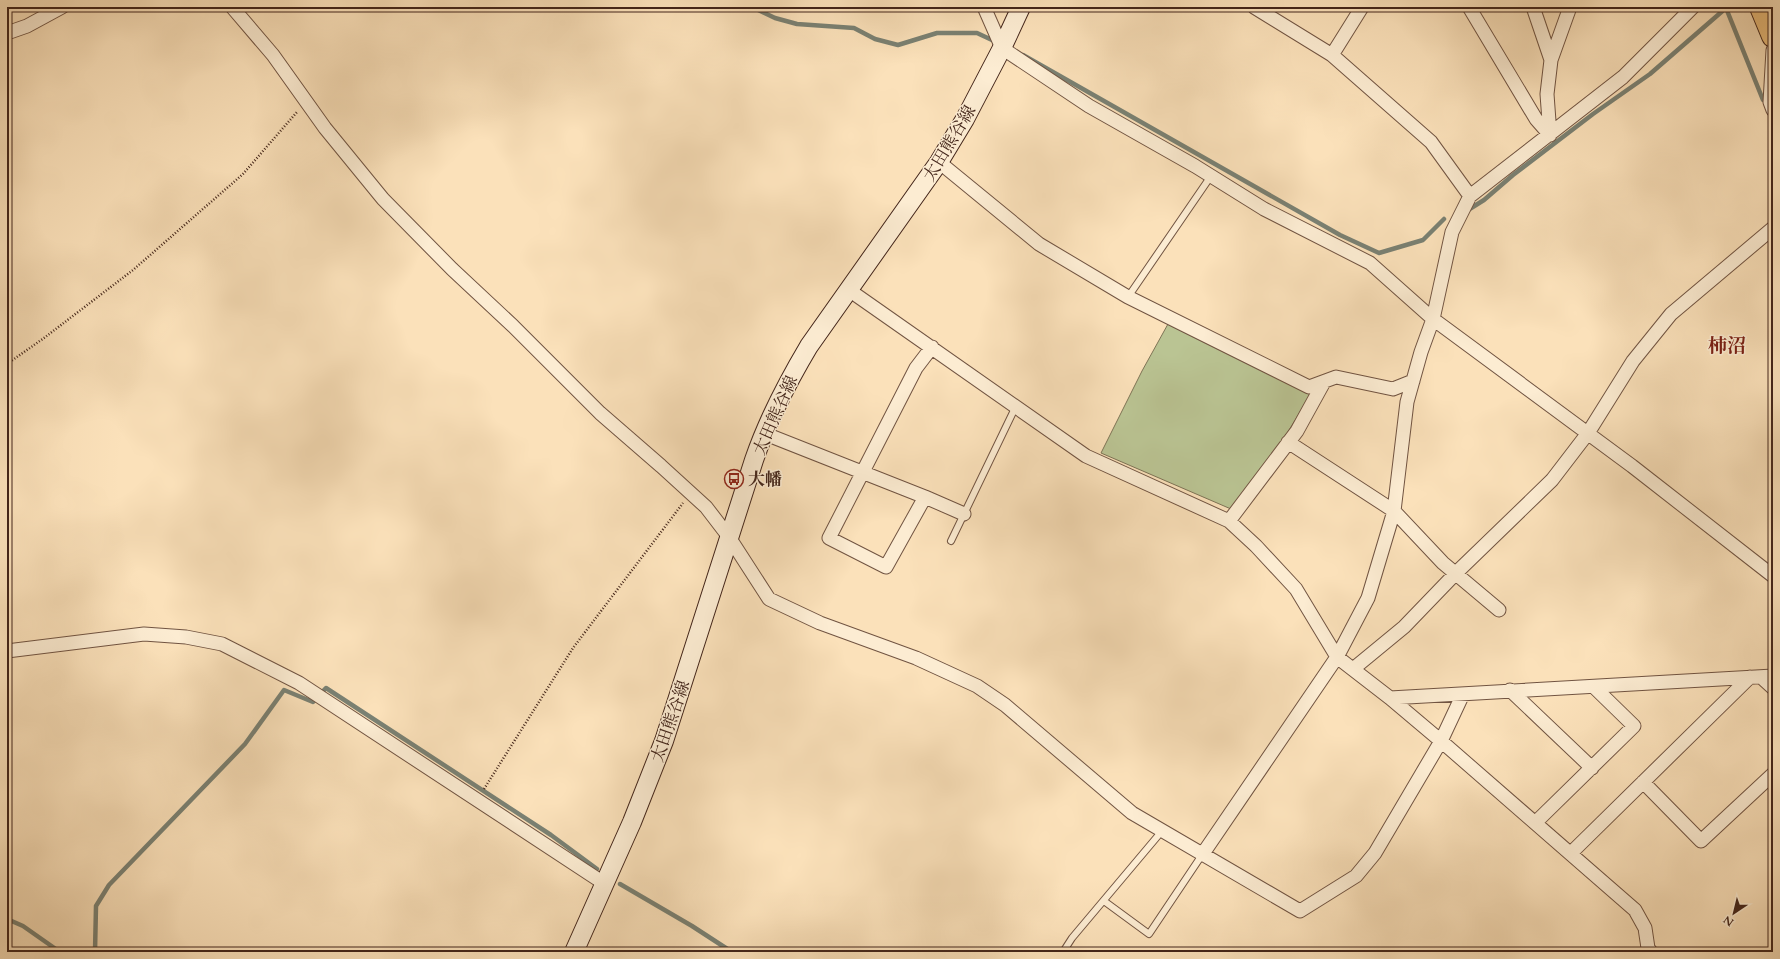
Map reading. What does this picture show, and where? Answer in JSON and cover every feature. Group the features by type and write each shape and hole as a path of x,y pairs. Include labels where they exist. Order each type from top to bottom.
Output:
{"highway":[{"path":"1761,7 1773,36"}],"main road":[{"name":"太田熊谷線","path":"574,952 651,778 763,433 792,375 809,346 939,162 965,119 1002,48 1021,7"}],"street":[{"path":"7,34 27,26 62,7"},
{"path":"232,7 274,55 325,128 388,204 452,269 513,326 600,413 706,507 729,537 769,599 820,623 916,658 977,686 1005,705 1132,813 1300,911 1356,876 1375,853 1442,741 1463,694"},
{"path":"984,7 1002,48 1089,106 1211,176 1264,209 1370,263 1433,320 1588,433 1773,576"},
{"path":"1254,7 1332,55 1431,142 1470,196"},
{"path":"1332,55 1362,7"},
{"path":"1469,7 1536,119 1550,135"},
{"path":"1533,7 1552,60"},
{"path":"1550,135 1547,94 1552,60 1570,7"},
{"path":"1202,855 1337,656 1368,598 1394,511 1407,402 1421,352 1433,320 1452,232 1470,196 1623,77 1693,7"},
{"path":"1773,50 1770,102 1773,110"},
{"path":"939,162 1039,244 1128,297 1309,387 1336,377 1393,389 1413,381"},
{"path":"1353,670 1404,627 1456,573 1552,480 1588,433 1632,361 1671,314 1773,228"},
{"path":"850,290 1086,456 1229,521 1256,546 1296,589 1337,656 1442,741 1635,910 1645,928 1648,951"},
{"path":"925,497 886,566 829,538 916,368 932,347"},
{"path":"1229,521 1288,442 1324,382"},
{"path":"763,433 863,472 964,514"},
{"path":"1288,442 1394,511 1443,563 1499,610"},
{"path":"7,651 144,634 186,636 222,644 300,683 605,884"},
{"path":"1390,698 1510,690 1594,687 1761,677 1773,688"},
{"path":"1571,853 1643,782 1761,677"},
{"path":"1536,823 1634,726 1594,687"},
{"path":"1510,690 1592,768"},
{"path":"1643,782 1701,842 1773,774"}],"lane":[{"path":"1128,297 1211,176"},
{"path":"951,541 1016,406"},
{"path":"1063,952 1072,938 1162,831"},
{"path":"1104,901 1150,934 1202,855"}],"path":[{"path":"7,364 44,338 132,270 243,174 306,101"},
{"path":"477,800 573,648 657,535 691,493"}],"green space":[{"path":"1168,324 1311,394 1286,435 1231,509 1101,453 1142,371"}],"waterway":[{"path":"752,7 775,18 797,24 854,28 875,39 898,45 937,33 977,33 992,40"},
{"path":"1468,210 1484,200 1513,175 1593,114 1650,74 1726,8 1763,100"},
{"path":"1023,55 1340,235 1379,253 1423,240 1444,219"},
{"path":"95,952 96,906 109,885 245,744 284,690 313,702 326,688 551,835 597,869"},
{"path":"620,884 692,926 732,952"},
{"path":"7,919 23,926 60,952"}],"place":[{"name":"大幡","path":"734,479"}],"district":[{"name":"柿沼","path":"1727,345"}]}
